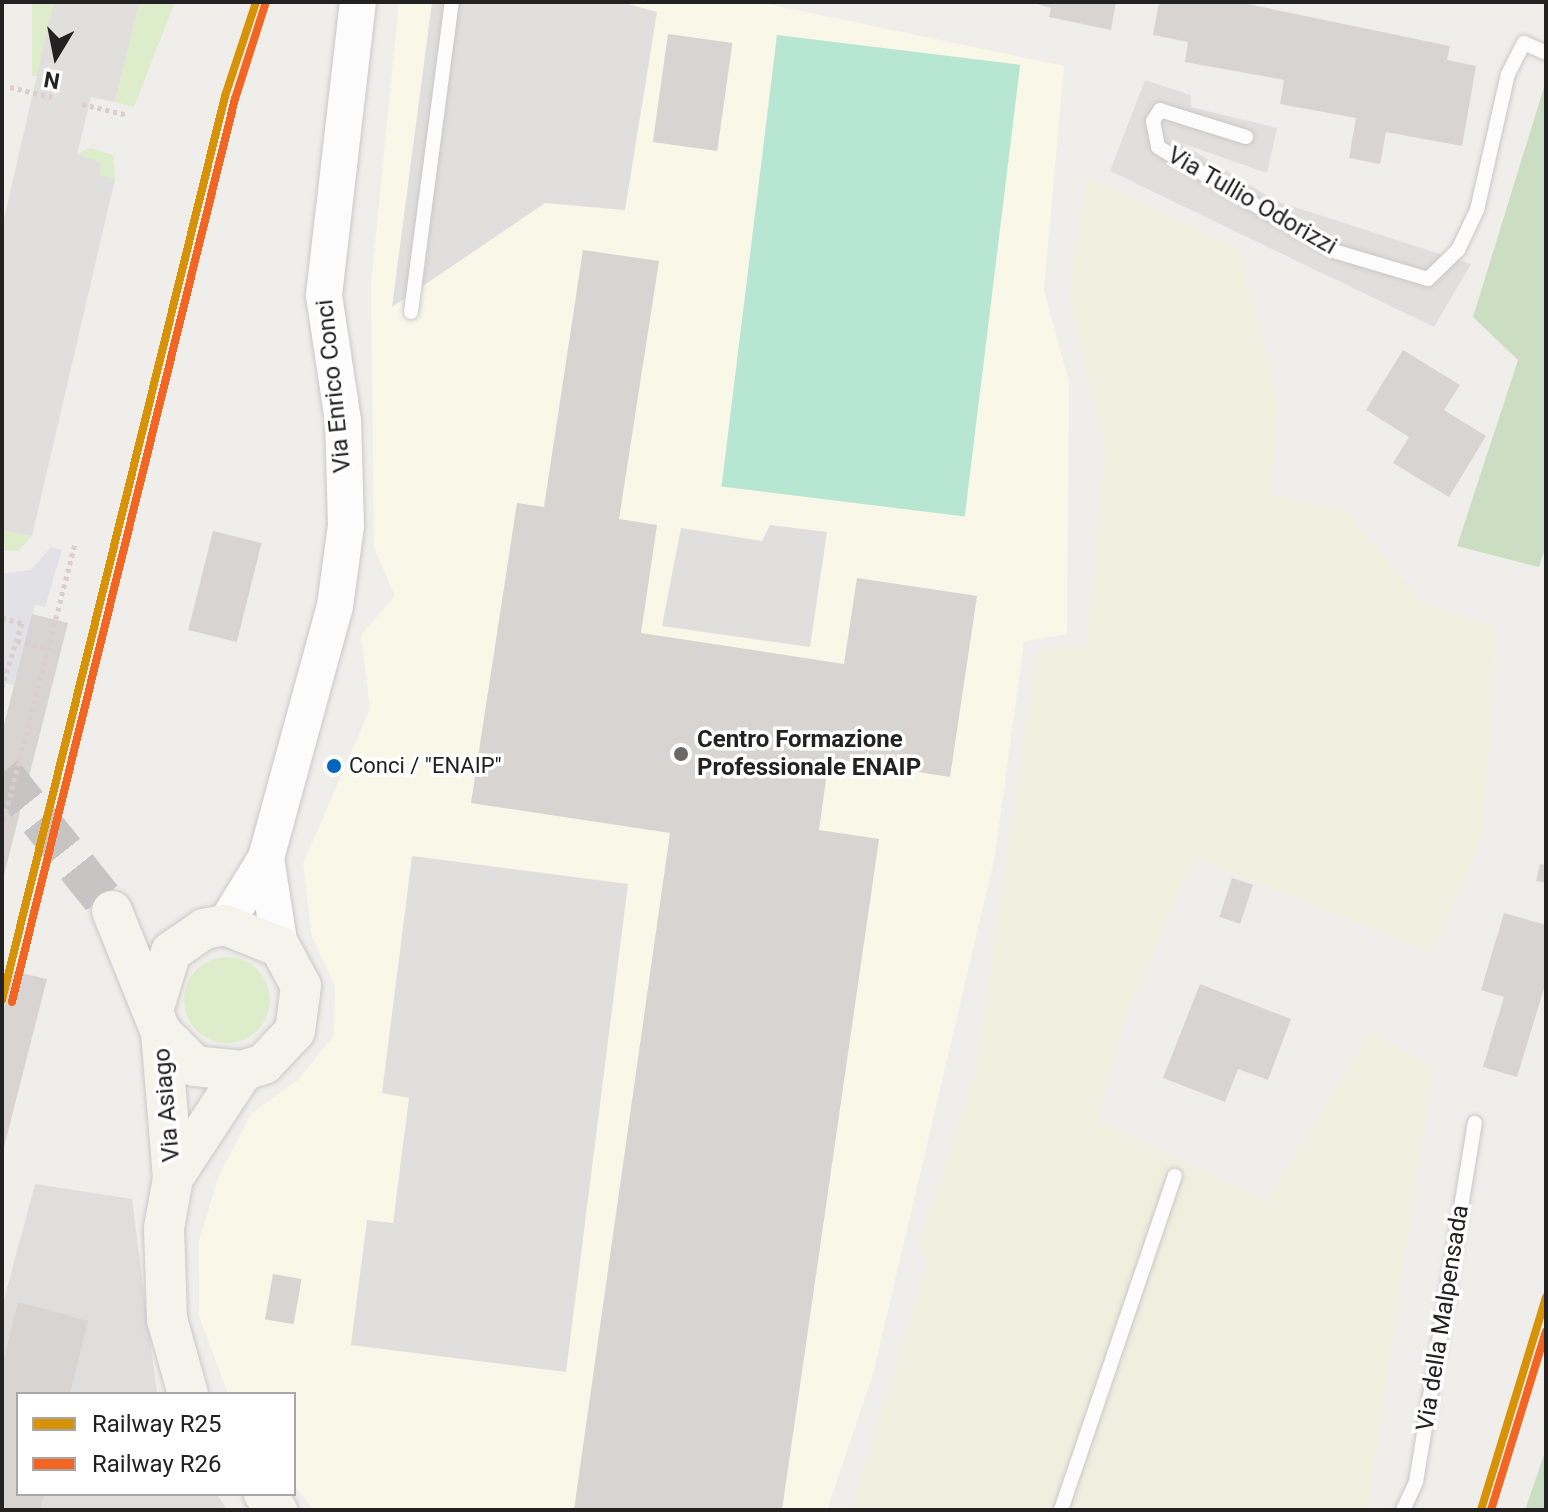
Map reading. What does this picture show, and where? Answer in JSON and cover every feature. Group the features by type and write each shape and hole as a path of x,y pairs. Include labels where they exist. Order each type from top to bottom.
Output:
{"main road":[{"name":"Via Asiago","path":"186,938 153,933 112,911 158,1020 195,1066 243,1071 264,1064 295,1031 301,986 280,947"},
{"path":"186,938 225,925 280,947"},
{"name":"Via Asiago","path":"186,938 160,968 158,1020 173,1178 164,1228 167,1319 187,1392"},
{"name":"Via Asiago","path":"173,1178 243,1071"}],"street":[{"name":"Via Enrico Conci","path":"225,925 266,858 335,606 346,526 343,421 324,295 358,2"},
{"name":"Via Enrico Conci","path":"266,858 280,947"}],"lane":[{"path":"411,312 452,2"},
{"name":"Via Tullio Odorizzi","path":"1246,137 1160,110 1153,121 1158,147 1280,220 1337,252 1428,279 1458,250 1477,210 1508,74 1524,43 1546,53"},
{"name":"Via della Malpensada","path":"1403,1510 1416,1482 1475,1123"},
{"path":"1061,1510 1175,1176"}],"path":[{"path":"10,87 52,97"},
{"path":"82,104 128,115"},
{"path":"2,828 75,544"},
{"path":"2,618 22,623 2,687"},
{"path":"17,641 48,648"},
{"path":"1544,1510 1546,1503"}],"shaded area":[{"path":"54,2 139,2 115,102 91,97 77,154 101,163 99,175 115,179 32,536 2,530 2,227"},
{"name":"Centro Formazione Professionale ENAIP","path":"399,2 759,2 1064,66 1044,290 1069,382 1067,634 1024,642 995,856 873,1374 827,1510 313,1510 296,1487 296,1392 227,1392 199,1316 199,1241 219,1175 252,1113 298,1080 334,1035 335,986 312,937 303,864 370,709 361,635 395,596 374,548 371,284"},
{"path":"432,2 621,2 657,12 625,210 545,203 392,307"},
{"path":"1145,80 1191,95 1191,107 1277,128 1267,173 1181,143 1276,201 1471,264 1434,327 1110,171"},
{"path":"770,525 827,532 810,647 662,626 681,528 762,541"},
{"path":"51,547 62,550 45,607 35,605 14,685 2,683 2,574 31,570"},
{"path":"412,856 628,884 566,1372 351,1345 367,1220 393,1223 409,1098 382,1093"},
{"path":"35,1184 132,1199 157,1392 16,1392 16,1496 218,1496 227,1510 2,1510 2,1307"}],"green space":[{"path":"32,2 54,2 54,76 32,76"},
{"path":"139,2 175,2 134,107 115,102"},
{"path":"777,35 1020,65 965,516 722,487"},
{"path":"1545,84 1546,546 1539,567 1457,546 1518,360 1473,317"},
{"path":"90,148 113,155 115,179 105,177 39,317 77,154"},
{"path":"1088,178 1239,249 1279,401 1271,494 1348,512 1421,602 1496,628 1483,838 1432,953 1194,857 1122,1025 1098,1120 1266,1202 1370,1033 1433,1067 1368,1510 850,1510 928,1262 919,1244 975,1073 1037,649 1086,647 1105,455 1068,291"},
{"path":"2,530 32,536 18,551 5,551"},
{"path":"227,957 244,960 258,969 267,983 270,1000 267,1017 258,1031 244,1040 227,1043 210,1040 196,1031 187,1017 184,1000 187,983 196,969 210,960"},
{"path":"1546,1449 1546,1510 1525,1510"}],"building":[{"path":"1030,2 1116,2 1111,30 1049,17 1051,8"},
{"path":"1159,2 1238,2 1450,46 1447,60 1476,66 1462,146 1386,132 1380,164 1349,158 1356,118 1280,104 1284,80 1185,62 1188,42 1153,35"},
{"path":"668,34 732,43 717,151 653,142"},
{"path":"583,250 659,261 619,519 657,525 641,633 844,664 857,578 977,596 950,777 829,758 819,830 879,839 782,1510 574,1510 670,833 471,803 517,503 544,507"},
{"path":"1403,350 1460,385 1444,410 1486,436 1449,497 1393,463 1409,437 1366,410"},
{"path":"213,531 262,543 237,642 188,630"},
{"path":"32,614 68,623 3,879 2,733"},
{"path":"1540,864 1546,865 1546,883 1536,881"},
{"path":"1232,878 1253,885 1240,924 1219,917"},
{"path":"1504,913 1546,925 1546,982 1517,1077 1483,1067 1504,997 1481,990"},
{"path":"13,971 47,979 3,1151 2,1013"},
{"path":"1200,984 1291,1019 1268,1080 1238,1069 1225,1102 1163,1078"},
{"path":"273,1274 302,1279 294,1324 265,1319"},
{"path":"18,1302 88,1321 70,1392 16,1392 16,1496 44,1496 40,1510 2,1510 2,1366"}],"tunnel":[{"path":"2,773 112,911"}],"rail line":[{"name":"R25","path":"2,1000 225,96 256,2"},
{"name":"R26","path":"12,1002 235,99 265,5"},
{"name":"R25","path":"1481,1510 1546,1297"},
{"name":"R26","path":"1491,1510 1546,1331"}],"place":[{"name":"Centro Formazione Professionale ENAIP","path":"681,754"},
{"name":"Conci / \"ENAIP\"","path":"334,766"}]}
